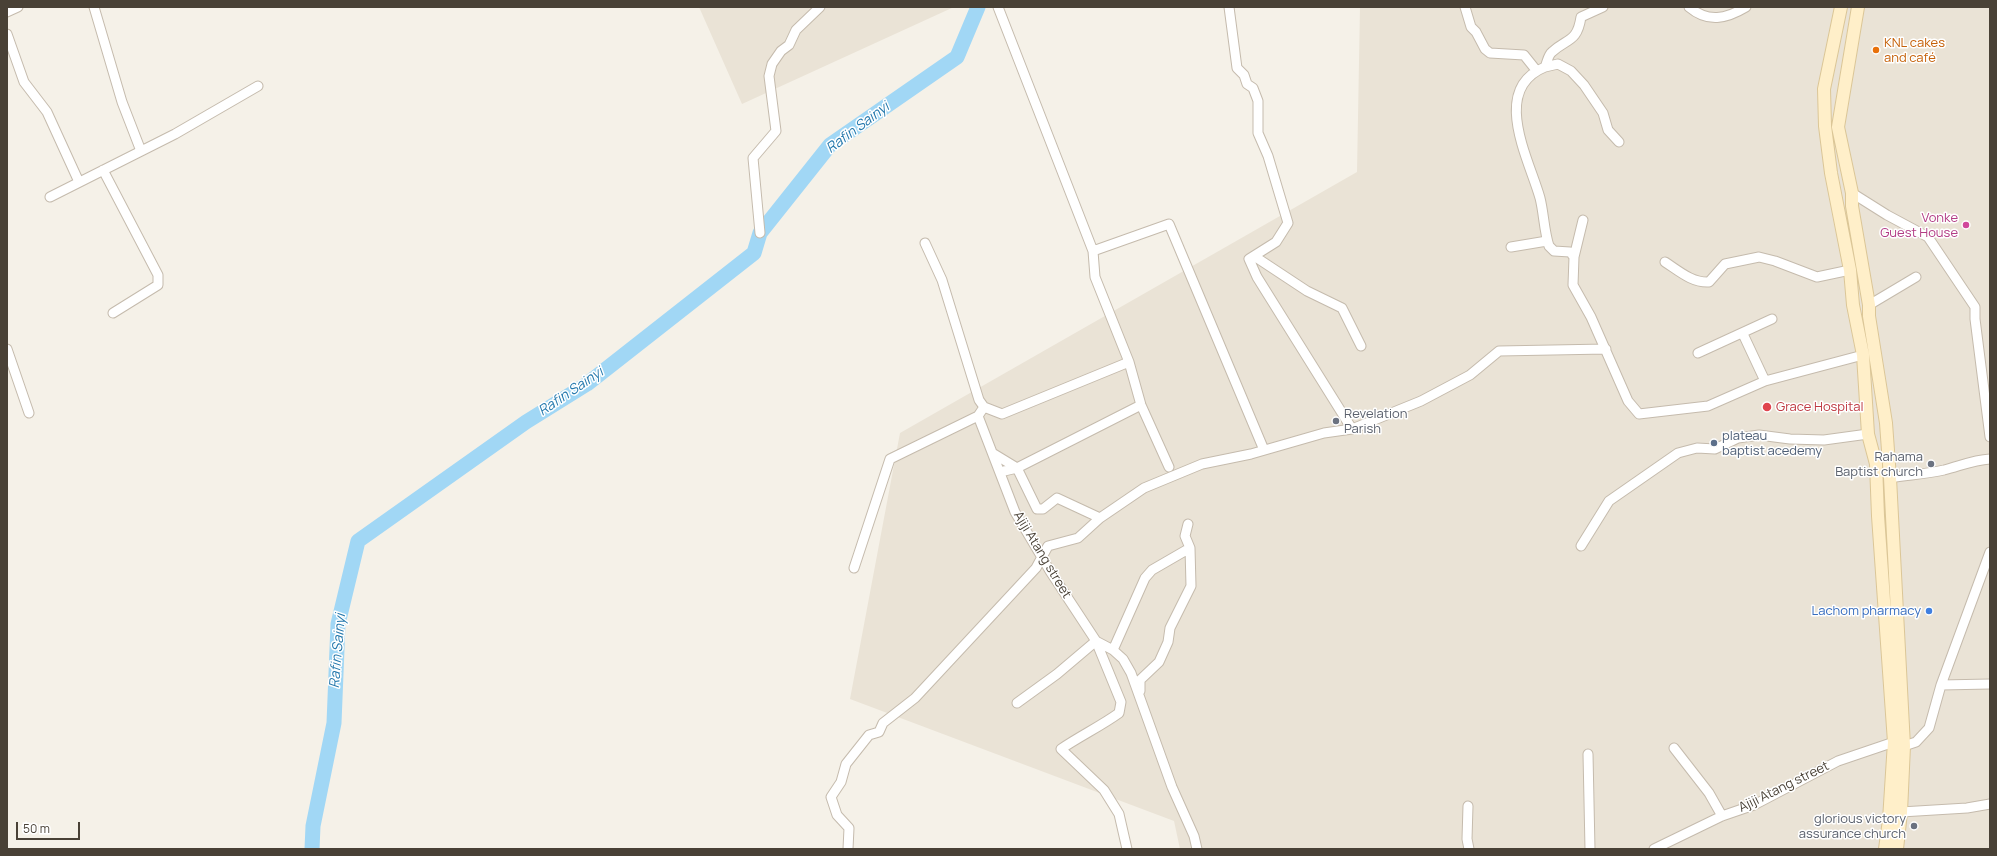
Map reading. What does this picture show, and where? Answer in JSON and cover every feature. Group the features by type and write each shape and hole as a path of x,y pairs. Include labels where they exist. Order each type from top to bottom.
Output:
{"main road":[{"path":"1841,7 1824,89 1825,126 1831,173 1850,270 1852,305 1863,355 1868,434 1876,464 1878,516 1899,744 1885,849"},
{"path":"1858,7 1838,127 1852,193 1852,206 1869,305 1869,316 1886,424 1890,478 1901,812 1897,849"}],"street":[{"path":"7,12 18,7"},
{"path":"94,7 122,102 141,151"},
{"path":"760,233 753,158 776,131 769,76 772,64 781,51 789,45 796,30 820,7"},
{"path":"998,7 1093,251 1095,277 1129,362 1141,406 1170,467"},
{"path":"1229,7 1237,68 1244,75 1247,84 1253,88 1258,101 1258,133 1268,156 1288,223 1276,242 1249,259 1256,277 1352,429"},
{"path":"1465,7 1471,27 1476,32 1485,49 1490,53 1524,55 1541,69"},
{"path":"1574,257 1570,252 1554,251 1549,246 1547,241 1540,200 1521,142 1516,120 1517,98 1521,85 1541,69 1551,53 1568,42 1577,32 1581,17 1603,7"},
{"path":"1689,7 1698,14 1724,18 1740,12 1746,7"},
{"path":"7,34 24,82 47,112 79,182"},
{"path":"1541,69 1558,64 1571,71 1584,85 1603,113 1608,130 1619,142"},
{"path":"50,197 141,151 258,86"},
{"path":"103,170 158,276 159,282 158,285 113,313"},
{"path":"1852,193 1887,216 1928,237 1975,308 1975,319 1990,436"},
{"path":"1583,220 1574,257 1573,286 1585,304 1628,401 1639,414 1708,406 1765,381 1807,372 1863,355"},
{"path":"1093,251 1169,224 1264,450"},
{"path":"1511,247 1547,241"},
{"path":"925,243 942,280 979,400 984,408 1002,414 1129,362"},
{"path":"1254,256 1307,291 1342,308 1361,346"},
{"path":"1665,262 1700,283 1709,282 1725,264 1759,257 1775,261 1817,277 1850,270"},
{"path":"1869,305 1916,277"},
{"path":"1698,353 1744,334 1772,319"},
{"path":"1744,334 1765,381"},
{"path":"7,349 29,413"},
{"path":"848,849 849,828 837,815 831,797 841,782 846,764 869,736 879,732 883,722 915,698 1036,568 1048,546 1078,538 1100,518 1144,488 1202,464 1264,450 1324,433 1352,429 1421,401 1470,375 1500,351 1606,349"},
{"path":"1000,472 1017,468 1141,406"},
{"path":"854,568 890,459 978,416 984,408"},
{"name":"Ajiji Atang street","path":"978,416 994,454 1015,512 1043,557 1050,572 1096,641 1113,650 1123,659 1127,666 1172,787 1194,836 1197,849"},
{"path":"1581,546 1609,500 1678,453 1697,448 1715,449 1738,438 1759,435 1790,439 1824,440 1868,434"},
{"path":"994,454 1017,468 1037,509 1043,509 1057,498 1073,508 1100,518"},
{"path":"1890,478 1944,470 1972,460 1990,459"},
{"path":"1141,702 1140,680 1159,662 1168,642 1170,628 1191,586 1190,548 1184,536 1188,524"},
{"path":"1113,650 1145,578 1152,570 1190,548"},
{"name":"Ajiji Atang street","path":"1654,849 1722,816 1754,805 1838,760 1899,744 1916,742 1929,728 1941,684 1990,552"},
{"path":"1017,703 1057,674 1096,641 1121,702 1119,713 1103,725 1083,734 1061,749 1104,790 1119,814 1127,849"},
{"path":"1941,684 1990,684"},
{"path":"1674,748 1709,793 1722,816"},
{"path":"1588,754 1590,849"},
{"path":"1901,812 1967,808 1990,804"},
{"path":"1468,806 1467,839 1469,849"}],"shaded area":[{"path":"699,7 954,7 742,104"},
{"path":"1360,7 1990,7 1990,849 1180,849 1174,821 850,699 900,433 1357,172"}],"waterway":[{"name":"Rafin Sainyi","path":"312,849 313,826 334,723 338,624 358,541 526,422 587,384 754,253 760,233 830,145 957,57 978,7"}],"place":[{"name":"KNL cakes and café","path":"1876,50"},
{"name":"Vonke Guest House","path":"1966,225"},
{"name":"Grace Hospital","path":"1767,407"},
{"name":"Revelation Parish","path":"1336,421"},
{"name":"plateau baptist acedemy","path":"1714,443"},
{"name":"Rahama Baptist church","path":"1931,464"},
{"name":"Lachom pharmacy","path":"1929,611"},
{"name":"glorious victory assurance church","path":"1914,826"}]}
